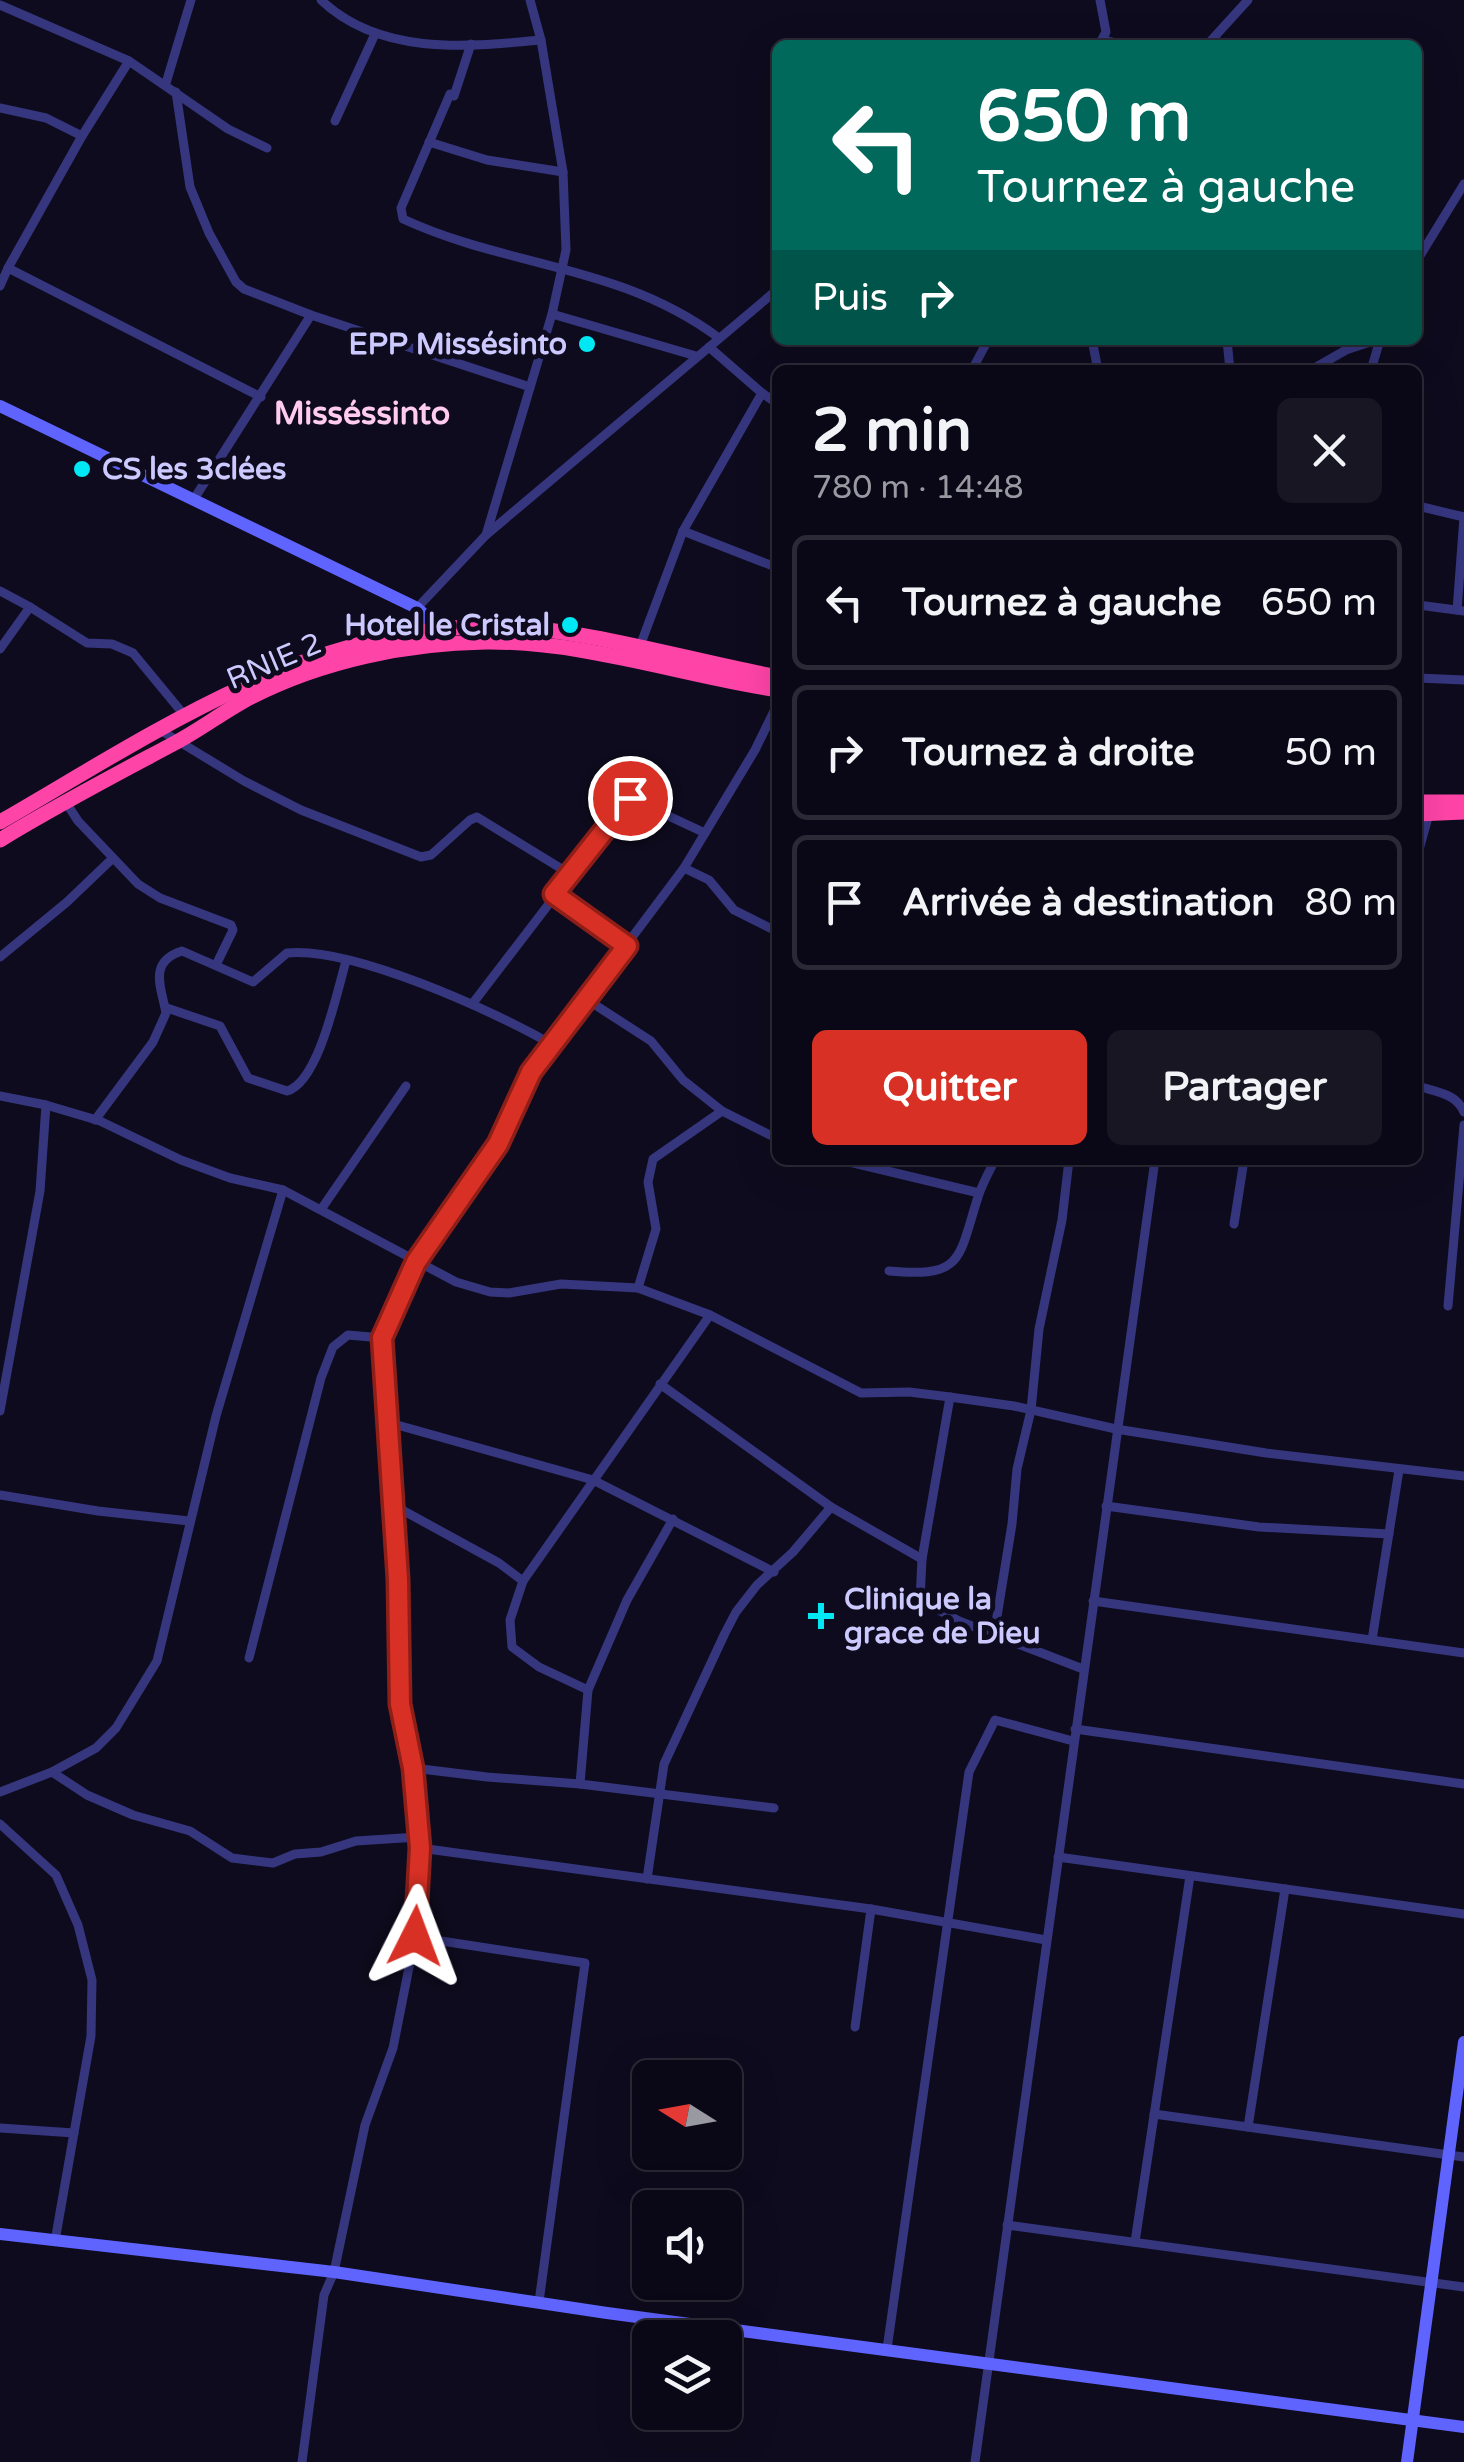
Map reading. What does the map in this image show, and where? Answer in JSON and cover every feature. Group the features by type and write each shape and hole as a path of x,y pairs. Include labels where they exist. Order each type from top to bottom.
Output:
{"highway":[{"name":"RNIE 2","path":"0,840 272,687 342,662 490,624 552,630 640,646 772,676"},
{"name":"RNIE 2","path":"0,822 185,716 277,672 386,636 530,645 636,660 772,689"},
{"path":"1422,810 1464,802"},
{"path":"1422,810 1464,812"}],"street":[{"path":"166,83 191,0"},
{"path":"320,0 350,22 402,41 471,44 541,40"},
{"path":"486,535 552,314 566,250 562,172 541,40 530,0"},
{"path":"1100,0 1106,32 1102,40"},
{"path":"1213,40 1248,0"},
{"path":"0,5 129,61 228,129 267,148"},
{"path":"334,121 375,34"},
{"path":"471,44 454,96 450,94 401,208 403,219 454,238 563,267 671,306 719,338"},
{"path":"0,286 82,136 129,61"},
{"path":"176,92 190,187 209,232 236,282 244,289 530,387"},
{"path":"0,108 46,118 82,136"},
{"path":"430,142 487,160 562,172"},
{"path":"1422,252 1464,184"},
{"path":"8,268 261,397"},
{"path":"416,608 486,535 772,295"},
{"path":"552,314 696,356"},
{"path":"194,499 311,315"},
{"path":"1320,365 1362,345"},
{"path":"709,347 772,400"},
{"path":"640,646 684,531 762,393"},
{"path":"0,406 416,608 428,618 433,638"},
{"path":"1422,507 1464,517 1461,611 1422,606"},
{"path":"684,531 772,566"},
{"path":"0,591 87,642 112,644 133,653 185,716"},
{"path":"0,650 30,607"},
{"path":"1422,678 1464,680"},
{"path":"302,2462 324,2295 334,2272 365,2125 393,2048 415,1936 419,1842 413,1768 400,1704 398,1579 382,1338 416,1262 498,1144 531,1072 684,868 772,715"},
{"path":"160,730 301,810 421,857 431,855 477,817 570,874"},
{"path":"473,1003 630,798 705,833"},
{"path":"65,800 78,821 138,884 160,898 231,925 233,930 216,965"},
{"path":"0,957 114,858"},
{"path":"684,868 709,880 734,910 772,929"},
{"path":"554,894 627,946"},
{"path":"94,1120 153,1042 166,1008 158,982 167,959 182,951 254,982 287,953 346,961 473,1003 551,1044"},
{"path":"166,1008 220,1026 248,1078 287,1091 301,1082 320,1046 346,961"},
{"path":"586,999 651,1042 683,1080 722,1111 772,1137"},
{"path":"322,1208 406,1086"},
{"path":"1422,1087 1457,1100 1464,1112"},
{"path":"0,1096 94,1120 181,1160 230,1178 283,1190 456,1282 509,1293 562,1284 638,1288 710,1315 851,1390 950,1397 1031,1410 1116,1430 1464,1476"},
{"path":"0,1411 40,1191 46,1105"},
{"path":"638,1288 656,1228 648,1182 653,1160 722,1111"},
{"path":"1448,1306 1464,1125"},
{"path":"862,1165 978,1193"},
{"path":"889,1270 924,1274 956,1260 969,1231 978,1193 992,1165"},
{"path":"994,1635 1017,1469 1031,1410 1039,1329 1062,1220 1068,1165"},
{"path":"975,2462 1154,1165"},
{"path":"1234,1224 1243,1165"},
{"path":"0,1792 52,1772 96,1748 116,1728 157,1661 225,1382 283,1190"},
{"path":"588,1690 538,1667 512,1647 510,1620 523,1581 710,1315"},
{"path":"249,1658 320,1378 333,1347 348,1335 382,1338"},
{"path":"660,1384 830,1508 922,1559"},
{"path":"950,1397 918,1594 924,1604 1083,1669"},
{"path":"390,1424 593,1480 774,1572"},
{"path":"1372,1640 1399,1470"},
{"path":"0,1495 98,1512 189,1521"},
{"path":"393,1505 523,1581"},
{"path":"1106,1506 1259,1527 1389,1534"},
{"path":"648,1878 664,1764 672,1742 736,1612 830,1508"},
{"path":"580,1784 588,1690 627,1600 673,1519"},
{"path":"1093,1601 1464,1653"},
{"path":"886,2349 967,1780 992,1722 999,1719 1074,1741"},
{"path":"1075,1729 1464,1784"},
{"path":"413,1768 774,1808"},
{"path":"52,1772 87,1795 133,1815 190,1831 232,1858 273,1863 295,1854 321,1852 360,1840 419,1842 871,1909 1046,1940"},
{"path":"0,1824 56,1875 78,1924 92,1980 91,2036 55,2242"},
{"path":"1058,1857 1464,1914"},
{"path":"1135,2242 1190,1876"},
{"path":"1248,2127 1285,1889"},
{"path":"855,2027 871,1909"},
{"path":"415,1936 585,1963 539,2302"},
{"path":"1407,2462 1464,2042"},
{"path":"1154,2114 1464,2157"},
{"path":"0,2128 74,2133"},
{"path":"1007,2225 1464,2287"},
{"path":"0,2234 334,2272 1464,2426"}],"place":[{"name":"EPP Missésinto","path":"587,344"},
{"name":"CS les 3clées","path":"82,469"},
{"name":"Hotel le Cristal","path":"570,625"},
{"name":"Clinique la grace de Dieu","path":"821,1616"}],"district":[{"name":"Misséssinto","path":"362,413"}],"route":[{"path":"415,1936 420,1848 413,1768 400,1704 398,1579 382,1338 416,1262 498,1144 531,1072 627,946 554,894 630,798"}]}
